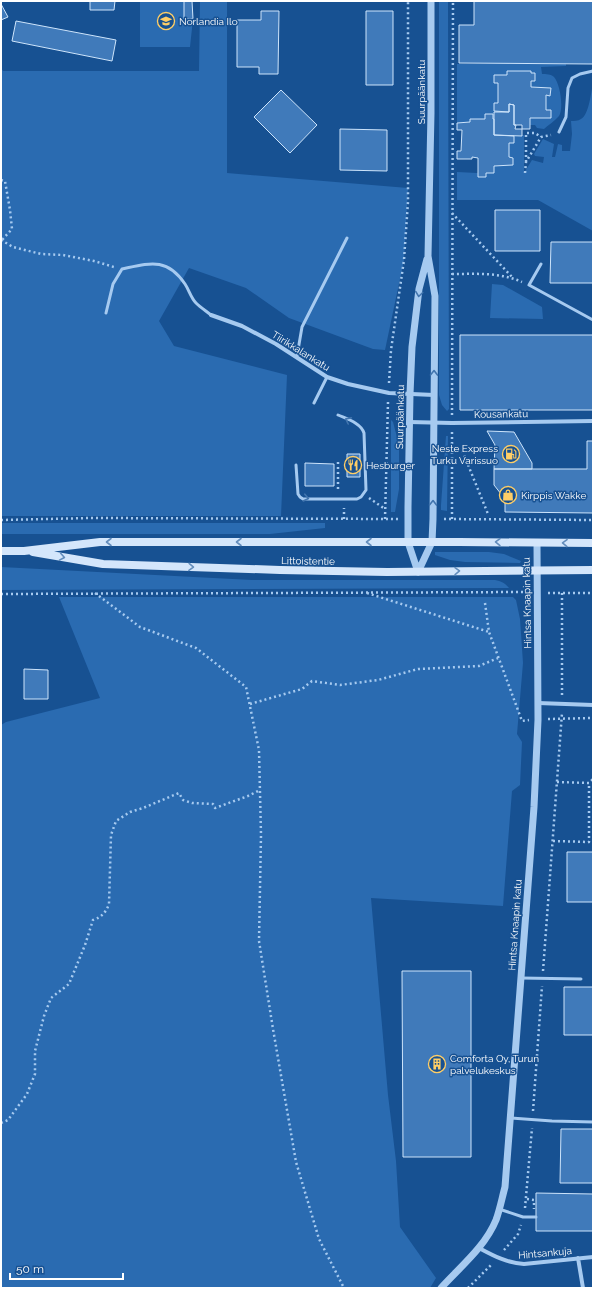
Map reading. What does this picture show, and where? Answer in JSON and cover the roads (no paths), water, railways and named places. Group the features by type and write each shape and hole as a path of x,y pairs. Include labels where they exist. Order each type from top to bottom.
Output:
{"main road":[{"name":"Littoistentie","path":"1,551 24,551 100,542 593,543"},
{"name":"Littoistentie","path":"24,551 103,564 280,570 418,572 593,570"}],"street":[{"name":"Suurpäänkatu","path":"418,572 432,542 433,519 435,296 428,256 431,113 431,1"},
{"name":"Suurpäänkatu","path":"418,572 408,542 409,422 412,347 419,289 428,256"},
{"name":"Tiirikkalankatu","path":"211,315 242,326 276,344 297,356 327,377 348,384 389,393 434,395"},
{"name":"Kousankatu","path":"409,422 452,423 593,421"},
{"name":"Hintsa Knaapin katu","path":"441,1288 479,1248 490,1233 496,1220 505,1187 534,810 538,720 536,543"},
{"path":"538,703 593,704"},
{"name":"Hintsankuja","path":"479,1248 498,1259 513,1264 593,1257"},
{"path":"578,1258 583,1288"}],"lane":[{"path":"560,132 566,117 568,88 572,78 580,74 593,71"},
{"path":"297,356 302,327 347,238"},
{"path":"106,313 113,284 122,269 149,264 160,264 173,269 185,284 196,303 211,315"},
{"path":"541,264 529,285 593,320"},
{"path":"314,403 327,377"},
{"path":"296,465 297,489 300,497 307,500 357,500 362,497 366,490 363,428 338,415"},
{"path":"521,978 581,979"},
{"path":"510,1118 593,1122"},
{"path":"499,1209 523,1217 536,1217"}],"place":[{"name":"Norlandia Ilo","path":"166,21"},
{"name":"Neste Express Turku Varissuo","path":"511,454"},
{"name":"Hesburger","path":"353,465"},
{"name":"Kirppis Wakke","path":"508,495"},
{"name":"Comforta Oy, Turun palvelukeskus","path":"437,1064"}]}
